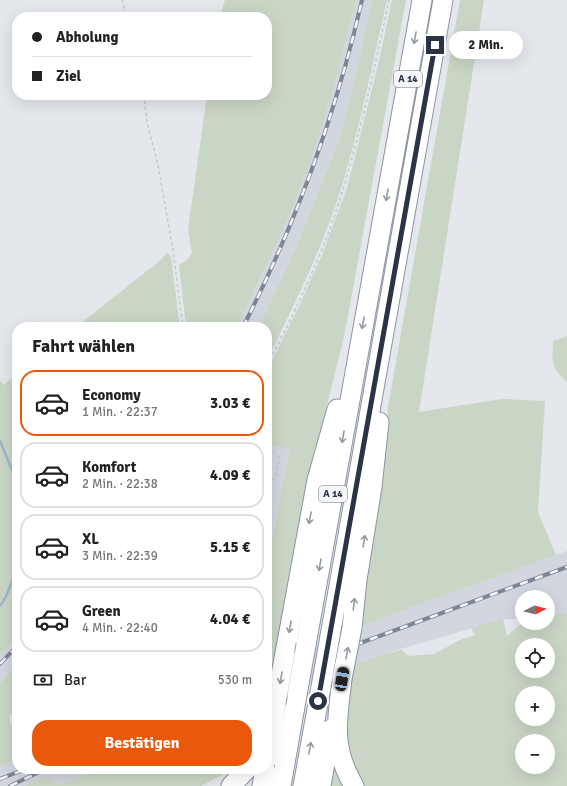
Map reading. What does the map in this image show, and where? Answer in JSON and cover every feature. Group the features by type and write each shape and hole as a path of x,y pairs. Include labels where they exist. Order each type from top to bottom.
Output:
{"highway":[{"name":"A 14","path":"281,786 359,343 422,0"},
{"name":"A 14","path":"303,786 443,0"},
{"path":"272,728 317,480 344,380 359,343"},
{"path":"321,786 333,718 352,628 357,580 372,487 380,417 379,357"},
{"path":"342,679 338,720 338,746 344,765 354,786"},
{"path":"272,711 276,704"},
{"path":"231,786 242,774"},
{"path":"262,786 264,774"}],"path":[{"path":"122,0 126,12"},
{"path":"272,355 299,301 331,225 344,187 376,64 389,0"},
{"path":"145,100 147,122 158,165 173,250 182,322"},
{"path":"272,452 279,457 276,477 272,481"}],"shaded area":[{"path":"356,0 372,0 340,138 296,248 260,322 239,322 260,280 292,209 318,136 346,41"},
{"path":"272,446 289,449 272,540"},
{"path":"567,551 567,613 555,615 555,590 515,590 515,619 503,619 384,654 272,697 272,665 362,626"},
{"path":"12,643 12,670 0,683 0,655"},
{"path":"12,762 12,774 86,774 60,785 44,777 25,786 0,786 0,766"}],"green space":[{"path":"225,0 356,0 328,106 302,184 279,239 238,322 185,322 179,265 187,260 192,253 188,230 206,100 272,100 272,12 221,12"},
{"path":"372,0 387,0 349,163 342,186 317,253 272,350 272,322 260,322 296,248 340,138"},
{"path":"392,0 406,0 344,337 321,429 272,665 272,540 289,450 272,446 272,361 321,257 347,188 378,65"},
{"path":"460,0 484,0 419,412 502,399 545,401 538,512 556,555 362,626 368,570 383,472 388,407"},
{"path":"167,252 171,257 179,322 82,322 162,259"},
{"path":"567,336 567,382 555,368 552,354 553,341"},
{"path":"12,378 12,643 0,655 0,380 3,385"},
{"path":"567,613 567,786 363,786 342,744 344,708 354,665 384,654 402,650 409,656 434,654 462,639 475,635 471,628 503,619 507,636 515,629 555,630 555,615"},
{"path":"12,670 12,714 10,715 10,722 12,725 12,762 0,766 0,683"},
{"path":"331,749 348,786 325,786"},
{"path":"86,774 224,774 201,786 25,786 44,777 60,785"}],"waterway":[{"path":"0,441 12,470"},
{"path":"0,606 12,582"}],"railway":[{"path":"245,322 280,248 313,167 340,85 362,0"},
{"path":"355,645 567,567"},
{"path":"0,664 12,651"},
{"path":"0,779 13,774"},
{"path":"10,786 35,774"}],"route":[{"path":"318,701 435,45"}]}
